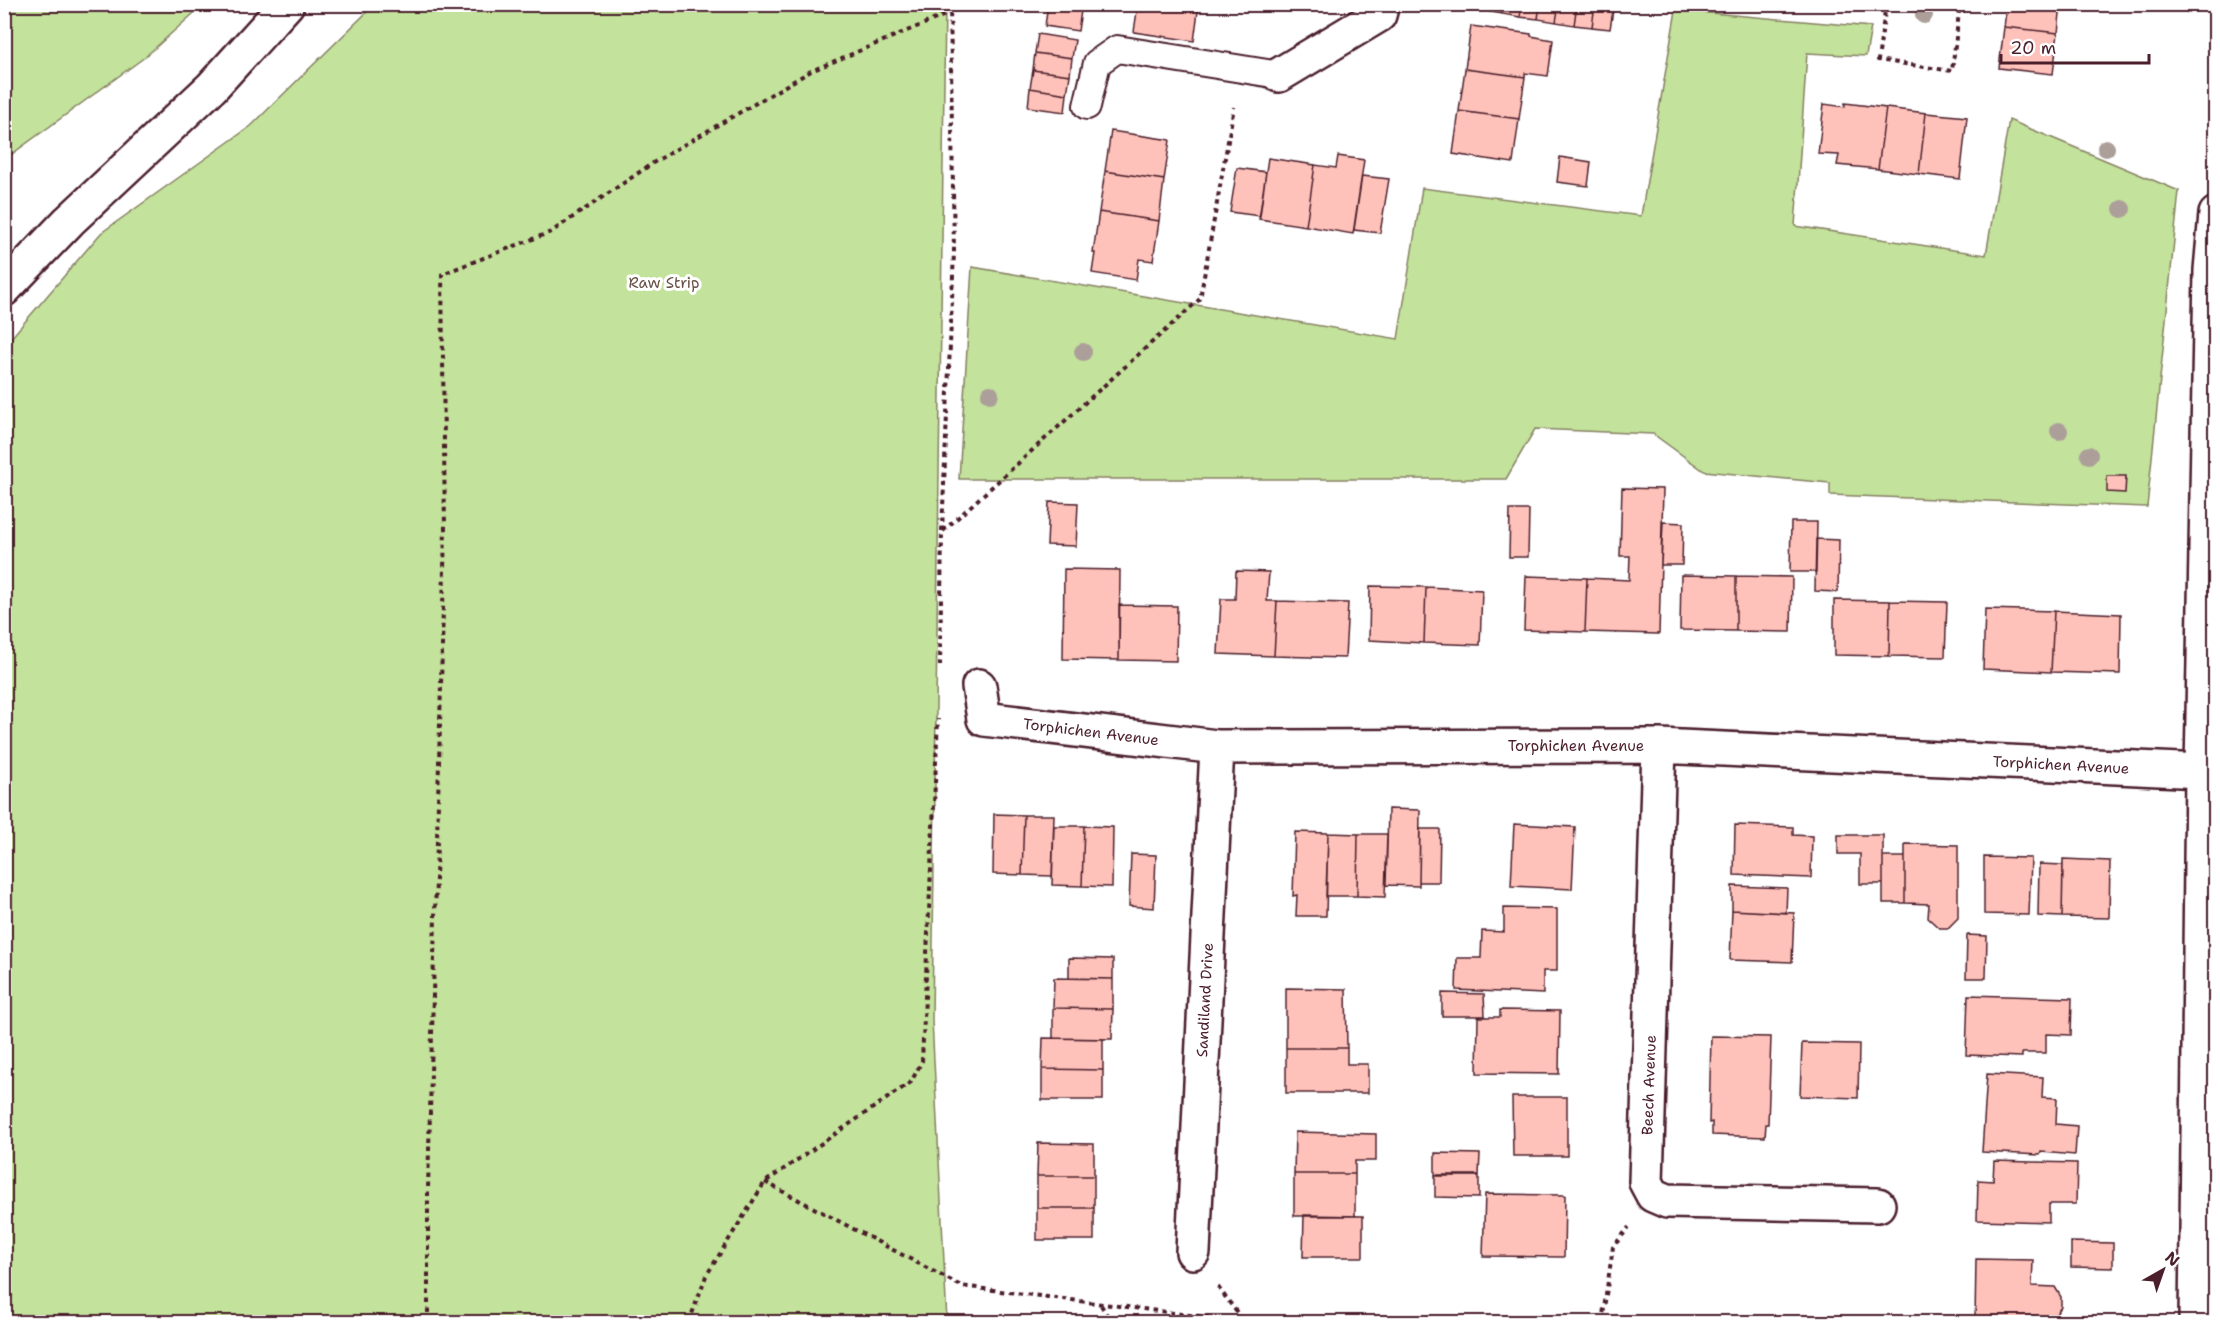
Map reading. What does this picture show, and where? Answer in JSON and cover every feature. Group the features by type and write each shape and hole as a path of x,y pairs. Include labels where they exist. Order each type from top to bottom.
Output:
{"street":[{"path":"4,288 69,221 212,87 287,4"},
{"path":"1279,75 1379,15 1382,4"},
{"path":"2196,1323 2202,771 2216,214"},
{"name":"Torphichen Avenue","path":"979,686 984,719 1217,747 1659,746 2202,771"},
{"name":"Beech Avenue","path":"1653,1195 1646,1182 1659,746"},
{"name":"Sandiland Drive","path":"1193,1252 1217,747"},
{"path":"1653,1195 1667,1201 1878,1205"}],"lane":[{"path":"1087,106 1097,63 1117,49 1279,75"}],"path":[{"path":"940,674 942,531 954,252 950,4"},
{"path":"1886,4 1878,60 1952,71 1960,4"},
{"path":"428,1323 428,1189 445,530 442,274 551,232 656,161 811,71 950,13"},
{"path":"942,531 1200,299 1237,91 1279,75"},
{"path":"689,1323 706,1276 765,1182 910,1082 922,1061 939,708"},
{"path":"765,1182 961,1286 1245,1323"},
{"path":"1602,1323 1613,1247 1653,1195"},
{"path":"1101,1304 1111,1323"}],"green space":[{"path":"5,4 203,5 145,57 5,159"},
{"name":"Raw Strip","path":"371,5 945,5 932,1020 947,1322 5,1322 5,345 101,233 251,126 366,13"},
{"path":"1676,10 1871,27 1866,56 1807,53 1795,226 1986,255 2009,120 2179,191 2147,507 1830,495 1830,483 1704,471 1653,434 1535,429 1506,479 959,479 972,267 1398,339 1422,188 1641,216"}],"building":[{"path":"1048,4 1082,4 1078,31 1045,26"},
{"path":"1138,4 1199,4 1194,41 1134,32"},
{"path":"1486,4 1504,4 1502,14 1485,11"},
{"path":"1504,4 1522,4 1520,17 1502,14"},
{"path":"1522,4 1540,4 1538,19 1520,17"},
{"path":"1540,4 1559,4 1556,22 1538,19"},
{"path":"1559,4 1577,4 1574,25 1556,22"},
{"path":"1577,4 1595,4 1592,27 1574,25"},
{"path":"1595,4 1614,4 1610,29 1592,27"},
{"path":"2007,4 2061,4 2058,33 2004,27"},
{"path":"1471,26 1531,34 1531,36 1553,40 1548,76 1525,73 1525,77 1465,69"},
{"path":"2004,27 2058,33 2053,74 1999,68"},
{"path":"1038,34 1075,40 1072,58 1035,53"},
{"path":"1035,53 1072,58 1070,75 1033,70"},
{"path":"1465,69 1525,77 1519,119 1459,111"},
{"path":"1033,70 1070,75 1067,94 1030,88"},
{"path":"1030,88 1067,94 1065,112 1028,107"},
{"path":"1845,103 1886,108 1878,169 1837,165 1839,155 1818,154 1824,104 1845,107"},
{"path":"1886,108 1926,113 1919,174 1878,169"},
{"path":"1459,111 1519,119 1513,163 1453,154"},
{"path":"1926,113 1967,117 1960,179 1919,174"},
{"path":"1111,131 1170,140 1164,180 1105,171"},
{"path":"1338,156 1364,160 1353,234 1306,226 1315,165 1336,168"},
{"path":"1560,157 1591,162 1588,186 1557,182"},
{"path":"1268,158 1315,165 1306,226 1259,219"},
{"path":"1237,168 1266,172 1260,216 1230,212"},
{"path":"1105,171 1164,180 1159,221 1099,212"},
{"path":"1362,176 1389,179 1380,233 1354,230"},
{"path":"1099,212 1159,221 1153,261 1139,259 1136,280 1092,273"},
{"path":"2107,476 2126,476 2125,493 2107,492"},
{"path":"1622,488 1663,489 1659,634 1585,632 1587,578 1629,580 1630,556 1620,556"},
{"path":"1049,502 1078,503 1076,546 1047,545"},
{"path":"1510,510 1529,510 1528,557 1509,557"},
{"path":"1663,522 1683,523 1682,565 1661,565"},
{"path":"1791,522 1817,522 1816,572 1790,572"},
{"path":"1816,539 1839,540 1838,592 1815,591"},
{"path":"1064,569 1120,570 1119,660 1063,659"},
{"path":"1236,571 1269,572 1267,601 1277,601 1274,656 1218,654 1221,599 1235,599"},
{"path":"1681,575 1736,576 1736,631 1680,630"},
{"path":"1526,576 1587,578 1585,632 1524,630"},
{"path":"1736,576 1792,577 1791,632 1736,631"},
{"path":"1370,586 1426,587 1424,643 1369,640"},
{"path":"1426,587 1482,590 1480,645 1424,643"},
{"path":"1834,600 1890,601 1889,656 1834,655"},
{"path":"1277,601 1348,603 1345,658 1274,656"},
{"path":"1890,601 1947,602 1945,657 1889,656"},
{"path":"1119,605 1177,606 1176,661 1119,660"},
{"path":"1985,609 2054,611 2051,672 1983,669"},
{"path":"2054,611 2121,614 2120,674 2051,672"},
{"path":"1388,809 1420,810 1419,886 1386,885"},
{"path":"994,814 1024,815 1022,875 993,874"},
{"path":"1024,815 1054,815 1052,876 1022,875"},
{"path":"1514,824 1575,827 1572,889 1511,886"},
{"path":"1735,825 1793,827 1793,835 1812,836 1811,878 1734,875"},
{"path":"1054,826 1084,826 1082,886 1052,885"},
{"path":"1084,826 1113,827 1112,887 1082,886"},
{"path":"1420,829 1440,829 1439,882 1419,882"},
{"path":"1295,832 1328,833 1326,916 1296,916 1297,895 1293,896"},
{"path":"1328,833 1358,834 1357,896 1326,896"},
{"path":"1358,834 1387,834 1385,897 1357,896"},
{"path":"1838,835 1883,835 1883,884 1860,884 1860,854 1838,854"},
{"path":"1905,844 1958,845 1958,918 1948,928 1939,928 1928,918 1929,904 1905,903"},
{"path":"1131,854 1156,855 1154,908 1129,906"},
{"path":"1883,857 1905,857 1905,903 1883,903"},
{"path":"1984,857 2031,858 2029,915 1984,914"},
{"path":"2063,859 2110,861 2109,918 2062,917"},
{"path":"2039,864 2063,865 2062,917 2038,916"},
{"path":"1732,886 1787,888 1786,913 1732,910"},
{"path":"1504,908 1557,909 1557,971 1543,971 1543,994 1456,990 1457,958 1481,958 1482,931 1504,932"},
{"path":"1732,910 1794,913 1792,962 1730,960"},
{"path":"1967,935 1987,936 1986,978 1966,978"},
{"path":"1069,958 1113,959 1113,979 1069,978"},
{"path":"1054,978 1113,979 1113,1009 1053,1008"},
{"path":"1286,988 1346,989 1347,1048 1286,1048"},
{"path":"1442,993 1484,994 1485,1016 1442,1016"},
{"path":"1968,995 2072,998 2071,1035 2046,1034 2046,1053 2022,1053 2022,1057 1966,1055"},
{"path":"1053,1008 1113,1009 1112,1039 1053,1038"},
{"path":"1500,1010 1560,1011 1559,1074 1477,1073 1478,1017 1500,1017"},
{"path":"1711,1036 1771,1037 1768,1124 1766,1124 1765,1137 1712,1135 1712,1122 1709,1123"},
{"path":"1043,1038 1103,1039 1103,1070 1042,1069"},
{"path":"1802,1043 1859,1044 1858,1098 1800,1096"},
{"path":"1286,1048 1347,1048 1347,1064 1368,1064 1368,1093 1286,1093"},
{"path":"1042,1069 1103,1070 1103,1100 1042,1100"},
{"path":"1987,1074 2043,1077 2042,1097 2057,1098 2056,1124 2077,1126 2075,1155 2041,1152 2040,1155 1982,1152"},
{"path":"1512,1097 1567,1097 1567,1156 1513,1156"},
{"path":"1295,1132 1376,1134 1376,1161 1355,1161 1355,1174 1294,1174"},
{"path":"1038,1143 1094,1144 1094,1176 1037,1176"},
{"path":"1435,1153 1480,1154 1479,1175 1435,1175"},
{"path":"1994,1161 2077,1163 2076,1204 2049,1204 2049,1222 1977,1220 1978,1180 1993,1181"},
{"path":"1294,1174 1355,1174 1355,1216 1294,1216"},
{"path":"1037,1176 1094,1176 1094,1208 1037,1208"},
{"path":"1435,1176 1479,1176 1479,1198 1435,1197"},
{"path":"1485,1194 1565,1195 1564,1257 1483,1256"},
{"path":"1037,1208 1094,1208 1094,1240 1037,1240"},
{"path":"1304,1215 1363,1216 1363,1257 1303,1257"},
{"path":"2071,1242 2113,1243 2113,1268 2071,1267"},
{"path":"1976,1259 2033,1260 2032,1286 2055,1287 2061,1297 2061,1307 2054,1317 2032,1316 2032,1322 1975,1321"}]}
